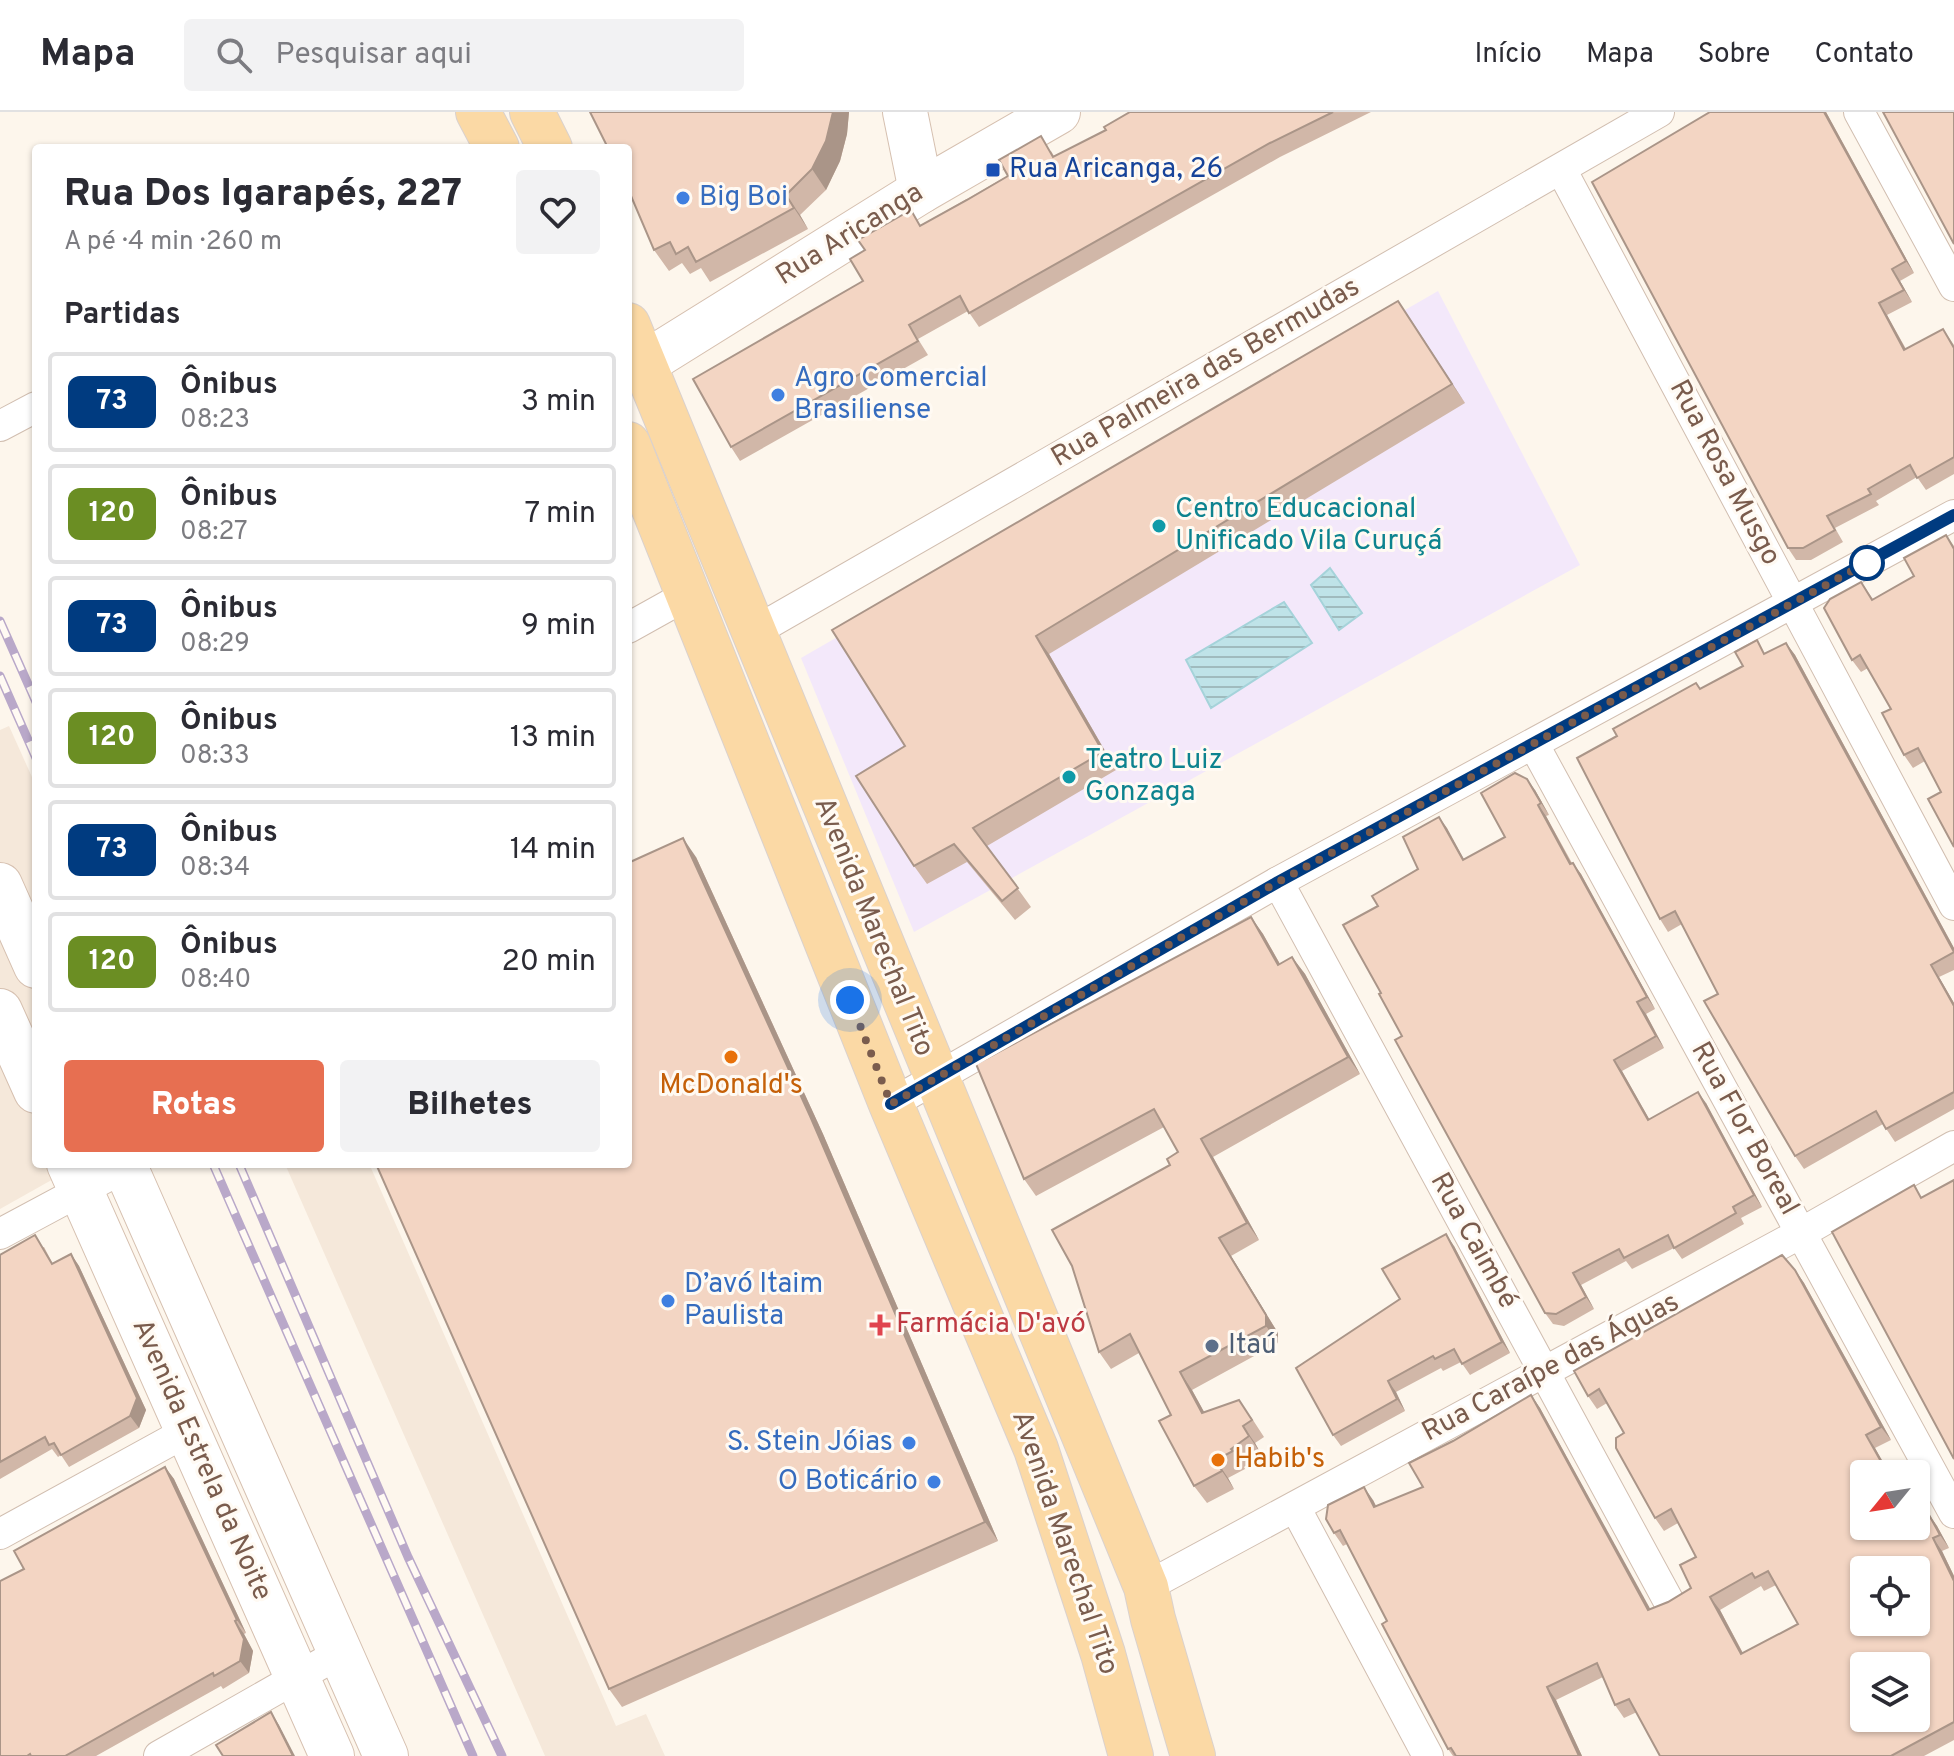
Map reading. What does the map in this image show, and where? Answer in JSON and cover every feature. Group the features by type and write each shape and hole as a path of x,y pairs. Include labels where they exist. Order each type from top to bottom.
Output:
{"main road":[{"path":"478,112 495,144"},
{"path":"532,112 548,144"},
{"name":"Avenida Marechal Tito","path":"636,344 1146,1587 1193,1756"},
{"name":"Avenida Marechal Tito","path":"632,454 891,1104 1036,1449 1103,1654 1131,1756"},
{"path":"1058,1516 1146,1587"}],"street":[{"path":"905,112 921,191"},
{"name":"Rua Aricanga","path":"636,344 921,191 1058,112"},
{"name":"Rua Palmeira das Bermudas","path":"752,633 1659,112"},
{"path":"1859,112 1954,286"},
{"name":"Rua Rosa Musgo","path":"1561,169 1954,905"},
{"path":"0,426 32,409"},
{"path":"891,1104 1278,882 1954,515"},
{"path":"632,626 689,594"},
{"name":"Rua Flor Boreal","path":"1534,745 1954,1513"},
{"name":"Rua Caimbé","path":"1278,882 1668,1600"},
{"path":"0,885 32,957"},
{"path":"0,1011 32,1082"},
{"name":"Rua Caraípe das Águas","path":"1146,1587 1801,1233 1954,1146"},
{"path":"0,1234 74,1176 110,1168"},
{"name":"Avenida Estrela da Noite","path":"125,1168 386,1756"},
{"name":"Avenida Estrela da Noite","path":"74,1176 332,1756"},
{"path":"0,1534 188,1431"},
{"path":"1295,1507 1428,1756"},
{"path":"159,1756 340,1653"}],"shaded area":[{"path":"1438,291 1580,565 914,932 801,658"},
{"path":"9,726 32,777 32,1168 73,1168 0,1209 0,730"},
{"path":"287,1168 371,1168 616,1726 646,1714 665,1756 545,1756"}],"water":[{"path":"1330,568 1362,613 1339,630 1311,585"},
{"path":"1284,602 1312,643 1211,708 1186,660"}],"building":[{"path":"590,112 833,112 826,141 812,169 786,195 794,208 696,262 688,247 676,254 670,242 654,250 632,198 632,144 606,144"},
{"path":"1130,112 1333,112 1270,143 969,313 960,296 909,325 918,341 731,447 693,379 863,281 850,259 865,250 858,240 911,210 920,226 967,200 1008,176 999,160 1041,136 1053,157 1106,130 1104,127"},
{"path":"1710,112 1824,112 1906,261 1892,269 1904,290 1879,303 1904,350 1943,329 1954,348 1954,457 1917,478 1910,465 1868,489 1871,494 1827,516 1835,530 1803,548 1788,548 1592,182"},
{"path":"1883,112 1954,112 1954,244"},
{"path":"1398,301 1452,384 1036,636 1103,752 973,828 1018,888 1002,901 954,844 914,866 856,776 905,746 832,630"},
{"path":"1946,535 1954,549 1954,847 1928,799 1941,792 1918,748 1904,755 1882,713 1891,709 1860,655 1852,660 1824,608 1830,599 1861,582 1872,600 1914,576 1904,558"},
{"path":"1757,640 1764,654 1786,643 1954,952 1931,965 1954,1006 1954,1092 1886,1129 1876,1111 1795,1156 1704,1001 1718,994 1675,911 1660,919 1577,758 1617,736 1613,729 1696,683 1700,689 1743,666 1735,652"},
{"path":"1515,773 1527,779 1570,864 1573,863 1647,997 1637,1002 1656,1036 1614,1060 1648,1120 1698,1092 1754,1195 1733,1207 1736,1213 1674,1248 1668,1235 1624,1258 1619,1249 1573,1273 1586,1297 1556,1314 1545,1313 1395,1040 1402,1036 1343,925 1378,906 1372,896 1418,869 1403,837 1439,817 1463,860 1505,837 1481,793"},
{"name":"D’avó Itaim Paulista","path":"683,838 810,1116 985,1522 609,1689 378,1168 632,1168 632,861"},
{"path":"1251,917 1278,965 1292,957 1348,1057 1201,1139 1247,1223 1219,1238 1266,1315 1266,1326 1180,1372 1202,1413 1239,1400 1252,1420 1243,1426 1249,1436 1231,1449 1233,1451 1216,1460 1222,1471 1194,1486 1159,1421 1171,1415 1130,1334 1099,1352 1072,1266 1052,1230 1170,1165 1167,1159 1178,1152 1154,1109 1024,1179 976,1064"},
{"path":"1954,1180 1954,1459 1832,1232 1914,1185 1921,1198"},
{"path":"1446,1234 1502,1342 1462,1364 1454,1349 1435,1359 1433,1356 1388,1381 1397,1399 1333,1435 1296,1368 1400,1299 1382,1269"},
{"path":"35,1235 52,1264 71,1254 137,1398 130,1416 61,1455 54,1443 49,1445 45,1437 0,1462 0,1255"},
{"path":"1782,1255 1795,1270 1881,1427 1866,1435 1880,1460 1850,1460 1850,1540 1930,1540 1930,1517 1940,1535 1933,1538 1954,1581 1954,1722 1891,1756 1660,1756 1629,1699 1615,1705 1597,1663 1547,1687 1579,1756 1456,1756 1451,1748 1448,1749 1382,1624 1387,1621 1340,1530 1334,1533 1326,1519 1328,1505 1364,1487 1374,1507 1423,1487 1409,1463 1531,1395 1648,1610 1668,1602 1691,1588 1680,1565 1696,1557 1671,1509 1655,1518 1616,1448 1616,1438 1624,1433 1599,1389 1588,1396 1574,1371","holes":["1768,1571 1798,1624 1741,1654 1710,1597 1752,1573 1755,1578"]},
{"path":"165,1467 237,1620 244,1639 240,1661 65,1756 0,1756 0,1581 24,1569 14,1551"},
{"path":"271,1712 293,1756 223,1756 216,1745"}],"railway":[{"path":"0,621 32,693"},
{"path":"0,676 32,749"},
{"path":"215,1168 473,1756"},
{"path":"241,1168 408,1557 502,1756"}],"bus line":[{"name":"73","path":"891,1104 1278,882 1954,515"}],"place":[{"name":"Rua Aricanga, 26","path":"993,170"},
{"name":"Big Boi","path":"683,198"},
{"name":"Agro Comercial Brasiliense","path":"778,395"},
{"name":"Centro Educacional Unificado Vila Curuçá","path":"1159,526"},
{"name":"Teatro Luiz Gonzaga","path":"1069,777"},
{"name":"McDonald's","path":"731,1057"},
{"name":"D’avó Itaim Paulista","path":"668,1301"},
{"name":"Farmácia D'avó","path":"880,1325"},
{"name":"Itaú","path":"1212,1346"},
{"name":"S. Stein Jóias","path":"909,1443"},
{"name":"Habib's","path":"1218,1460"},
{"name":"O Boticário","path":"934,1482"}],"route":[{"path":"850,1000 891,1104 1278,882 1874,559 1867,563"}]}
